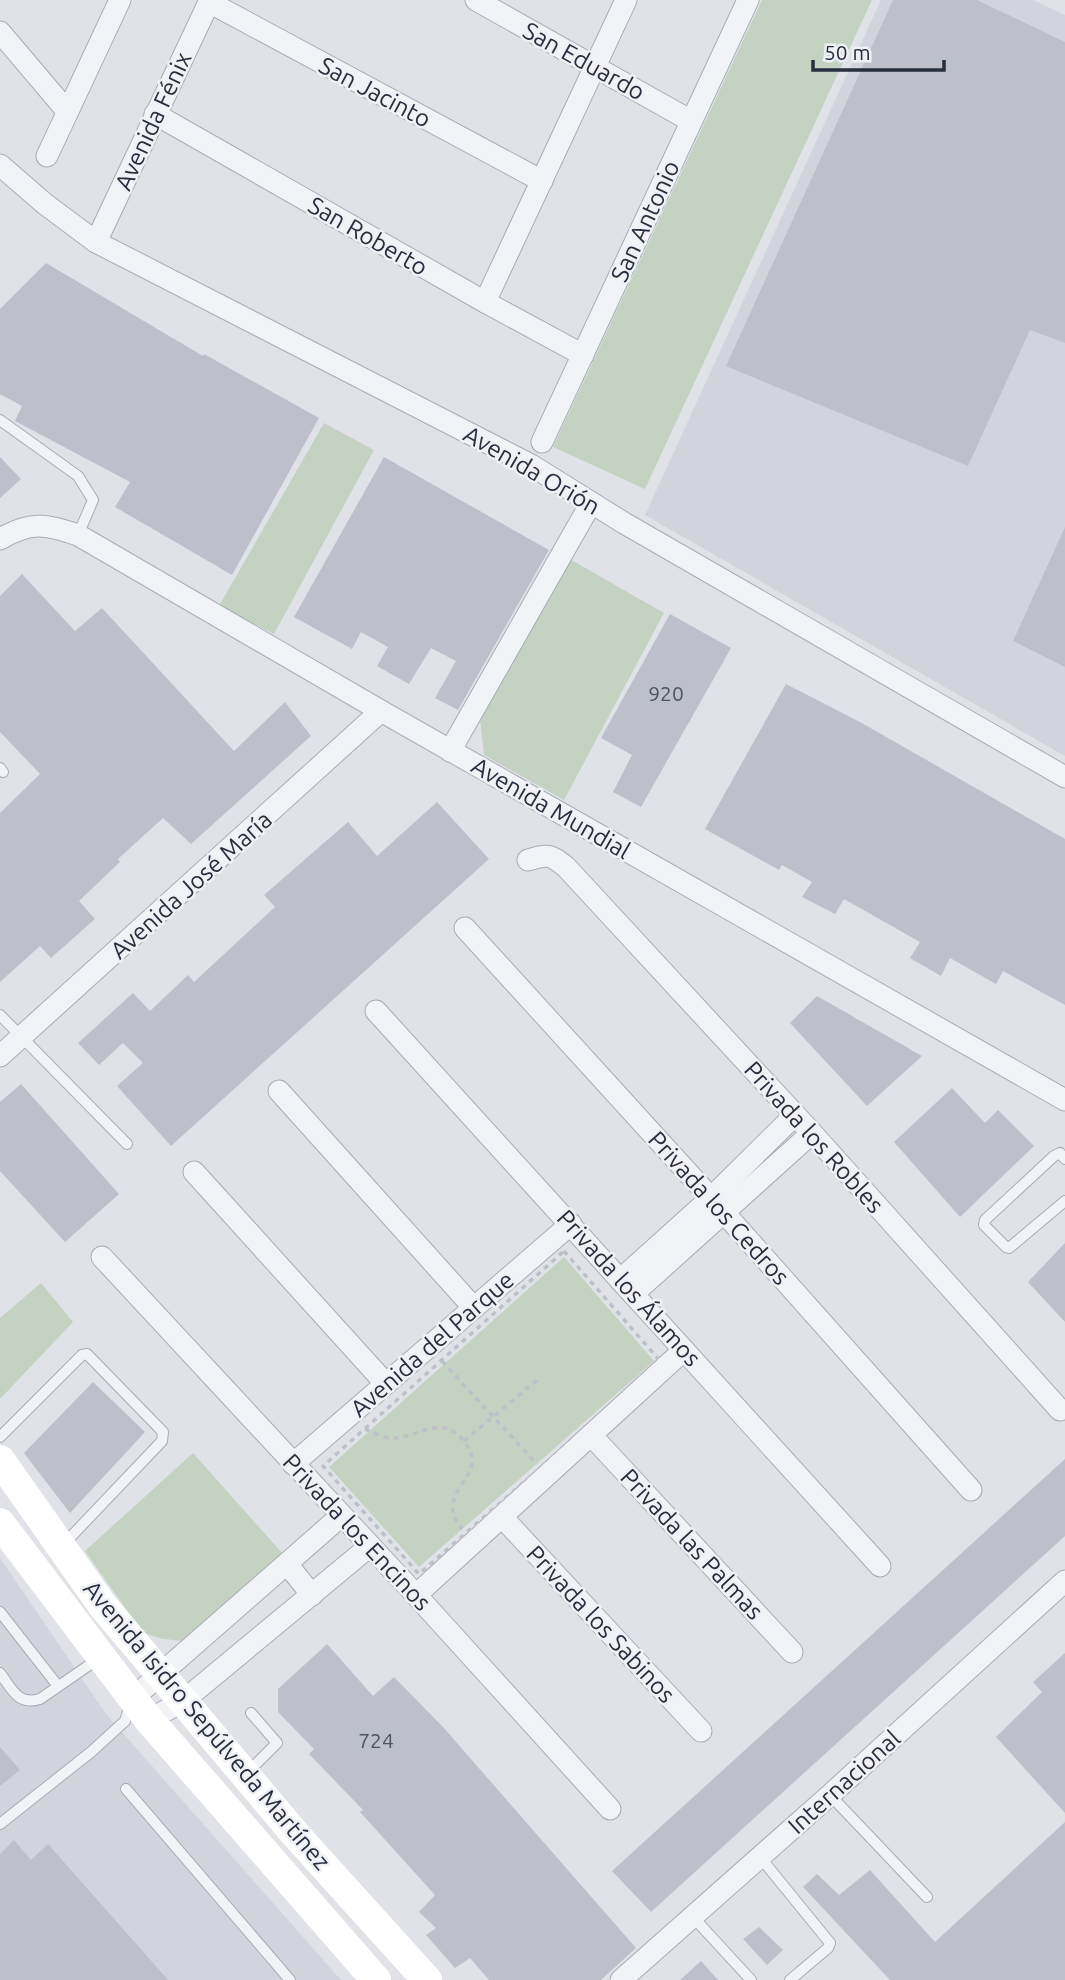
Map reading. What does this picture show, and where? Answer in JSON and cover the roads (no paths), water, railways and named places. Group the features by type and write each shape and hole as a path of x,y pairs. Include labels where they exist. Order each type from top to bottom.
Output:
{"main road":[{"name":"Avenida Isidro Sepúlveda Martínez","path":"0,1460 103,1606 295,1834 427,1980"},
{"name":"Avenida Isidro Sepúlveda Martínez","path":"0,1523 101,1658 136,1713 376,1980"}],"street":[{"path":"47,156 120,0"},
{"name":"San Eduardo","path":"476,0 691,121"},
{"path":"485,302 626,0"},
{"name":"San Antonio","path":"542,442 748,0"},
{"name":"Avenida Fénix","path":"96,242 210,1"},
{"name":"San Jacinto","path":"210,1 542,181"},
{"path":"0,32 67,111"},
{"name":"San Roberto","path":"155,114 583,355"},
{"name":"Avenida Orión","path":"0,165 45,204 96,242 531,465 591,503 1065,777"},
{"path":"450,751 591,503"},
{"name":"Avenida Mundial","path":"0,540 18,529 35,525 54,527 78,535 450,751 1065,1100"},
{"name":"Avenida José María","path":"0,1056 381,711"},
{"name":"Privada los Robles","path":"528,860 546,855 566,867 796,1115 1060,1410"},
{"name":"Privada los Cedros","path":"465,928 971,1490"},
{"name":"Privada los Álamos","path":"376,1010 880,1566"},
{"path":"279,1091 474,1308"},
{"path":"717,1205 796,1115"},
{"path":"627,1287 717,1205 811,1133"},
{"path":"194,1172 386,1384"},
{"name":"Avenida del Parque","path":"293,1464 572,1224"},
{"name":"Privada los Encinos","path":"102,1256 610,1809"},
{"path":"416,1595 684,1350"},
{"name":"Privada las Palmas","path":"591,1435 792,1652"},
{"path":"136,1713 160,1675 341,1516"},
{"name":"Privada los Sabinos","path":"502,1517 701,1731"},
{"path":"136,1713 183,1701 370,1546"},
{"path":"287,1564 312,1595"},
{"name":"Internacional","path":"621,1980 1065,1581"}],"lane":[{"path":"0,420 78,476 93,500 78,535"},
{"path":"0,1015 127,1144"},
{"path":"1065,1159 1060,1153 1054,1156 985,1220 984,1225 1009,1248 1065,1201"},
{"path":"0,1437 82,1355 87,1354 163,1432 162,1441 61,1547"},
{"path":"0,1612 58,1686"},
{"path":"0,1673 21,1700 30,1702 40,1699 101,1658"},
{"path":"0,1824 136,1713"},
{"path":"245,1775 276,1743 251,1713"},
{"path":"126,1789 290,1980"},
{"path":"830,1795 927,1897"},
{"path":"760,1857 830,1943 828,1948 790,1980"},
{"path":"693,1917 751,1980"}]}
